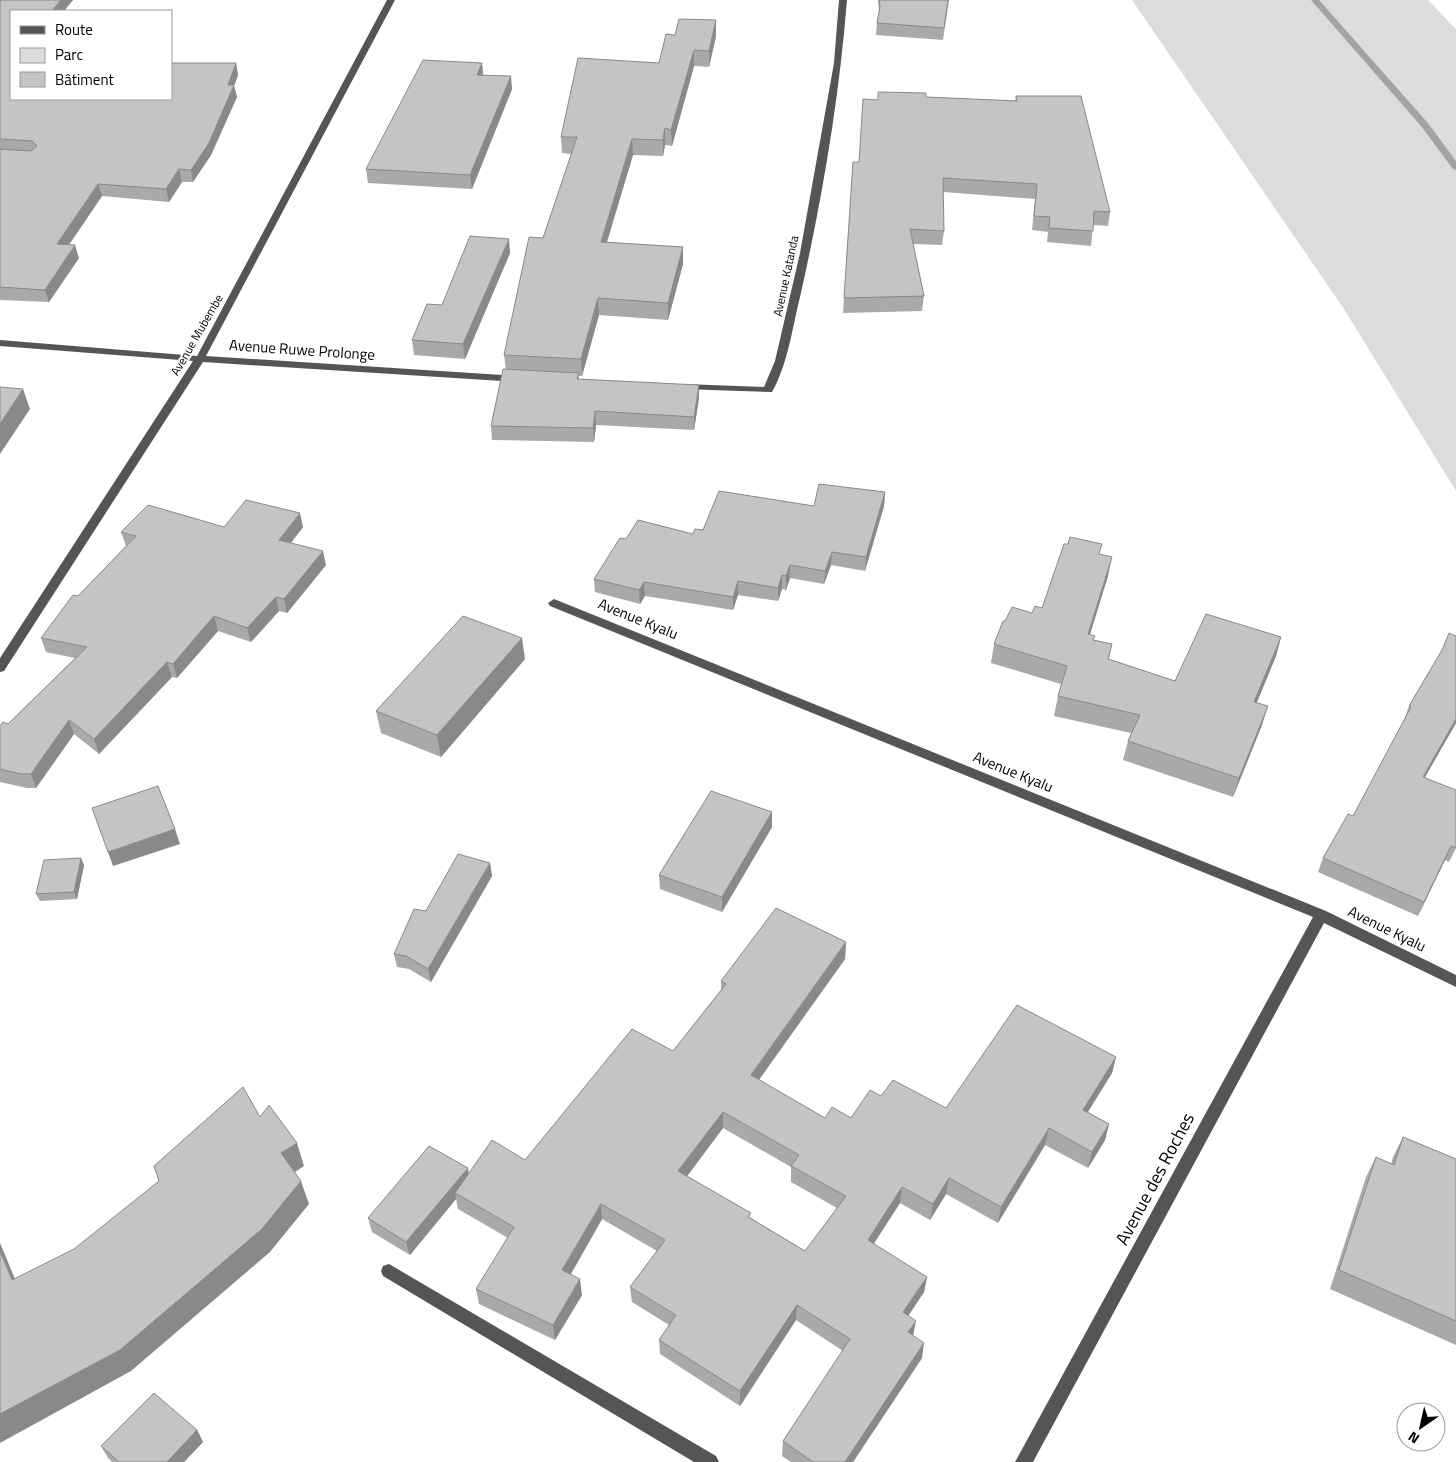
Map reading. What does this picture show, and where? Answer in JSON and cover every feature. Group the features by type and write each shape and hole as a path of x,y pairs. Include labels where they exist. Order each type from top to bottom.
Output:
{"street":[{"name":"Avenue Mubembe","path":"0,668 200,359 391,0"},
{"name":"Avenue Katanda","path":"671,386 768,390 780,361 805,254 838,64 843,0"},
{"name":"Avenue Ruwe Prolonge","path":"0,343 200,359 524,379"},
{"name":"Avenue Kyalu","path":"554,603 1321,915 1456,981"},
{"name":"Avenue des Roches","path":"1024,1462 1321,915"},
{"path":"389,1271 710,1462"}],"green space":[{"path":"1132,0 1428,0 1456,29 1456,491 1344,309"}],"building":[{"path":"0,0 61,0 53,10 10,10 10,100 172,100 172,63 236,63 228,85 234,85 209,143 191,170 179,169 166,189 98,184 57,244 75,245 45,290 0,287 0,149 31,151 37,146 32,141 0,139"},
{"path":"879,0 948,0 944,28 877,23 880,7"},
{"path":"679,19 716,20 709,51 694,50 671,130 665,128 663,140 632,139 601,242 683,247 668,303 598,298 581,359 504,355 529,237 543,238 577,137 561,137 578,58 659,63 666,34 675,35"},
{"path":"423,60 482,63 477,75 511,76 470,175 366,169"},
{"path":"878,92 926,93 926,97 1017,101 1016,96 1081,96 1110,212 1094,211 1093,231 1049,228 1050,217 1034,216 1037,184 943,178 944,231 910,229 924,296 844,298 853,162 859,162 863,99 878,100"},
{"path":"470,236 509,239 463,344 412,340 427,304 442,305"},
{"path":"503,369 579,373 577,379 699,385 694,417 595,411 593,428 491,426"},
{"path":"0,387 23,389 0,424"},
{"path":"819,484 885,492 866,557 832,552 825,571 790,565 786,576 782,575 778,588 738,581 733,597 644,582 639,590 594,579 620,538 626,539 638,520 693,534 695,529 703,530 719,491 814,506"},
{"path":"246,500 300,513 279,540 323,551 284,599 276,597 247,628 214,616 173,664 167,662 94,739 69,720 31,774 21,774 0,769 0,726 3,722 8,724 87,647 41,638 73,595 78,596 136,536 121,532 148,505 224,527"},
{"path":"1070,537 1102,544 1099,554 1112,557 1088,634 1095,636 1093,640 1112,644 1108,659 1175,681 1206,614 1281,637 1254,702 1268,706 1239,778 1128,741 1140,715 1058,696 1067,666 994,644 1003,621 1005,621 1012,607 1032,613 1035,606 1042,608 1064,544 1068,544"},
{"path":"463,616 522,638 437,735 376,711"},
{"path":"1449,633 1456,636 1456,719 1423,777 1456,790 1456,848 1451,846 1424,902 1323,858 1348,814 1353,816 1411,707 1409,706 1442,650"},
{"path":"158,786 175,829 108,852 92,808"},
{"path":"711,791 772,812 722,897 659,875"},
{"path":"458,854 490,863 428,969 406,956 394,954 414,909 426,911"},
{"path":"81,858 74,892 36,894 44,860"},
{"path":"776,908 846,942 751,1075 825,1118 832,1107 851,1118 870,1090 881,1096 893,1080 946,1108 1017,1005 1116,1057 1083,1110 1109,1124 1092,1152 1049,1128 1001,1207 949,1178 933,1204 902,1187 868,1240 927,1277 903,1312 916,1321 908,1332 924,1343 845,1462 813,1462 783,1441 850,1339 797,1305 740,1391 659,1340 676,1315 630,1287 665,1240 601,1204 562,1270 580,1279 553,1325 476,1289 514,1227 455,1193 492,1140 525,1160 632,1029 673,1051 726,984 721,981","holes":["723,1112 799,1155 791,1166 846,1196 805,1251 748,1217 751,1213 678,1171"]},
{"path":"243,1087 260,1117 269,1105 297,1143 281,1153 301,1181 262,1229 120,1350 0,1414 0,1251 12,1280 74,1249 159,1181 154,1166"},
{"path":"1403,1137 1456,1159 1456,1321 1339,1270 1376,1157 1394,1165"},
{"path":"429,1146 468,1168 406,1242 368,1218"},
{"path":"154,1393 197,1430 167,1462 119,1462 101,1446"}],"waterway":[{"path":"1315,0 1424,124 1456,167"}]}
